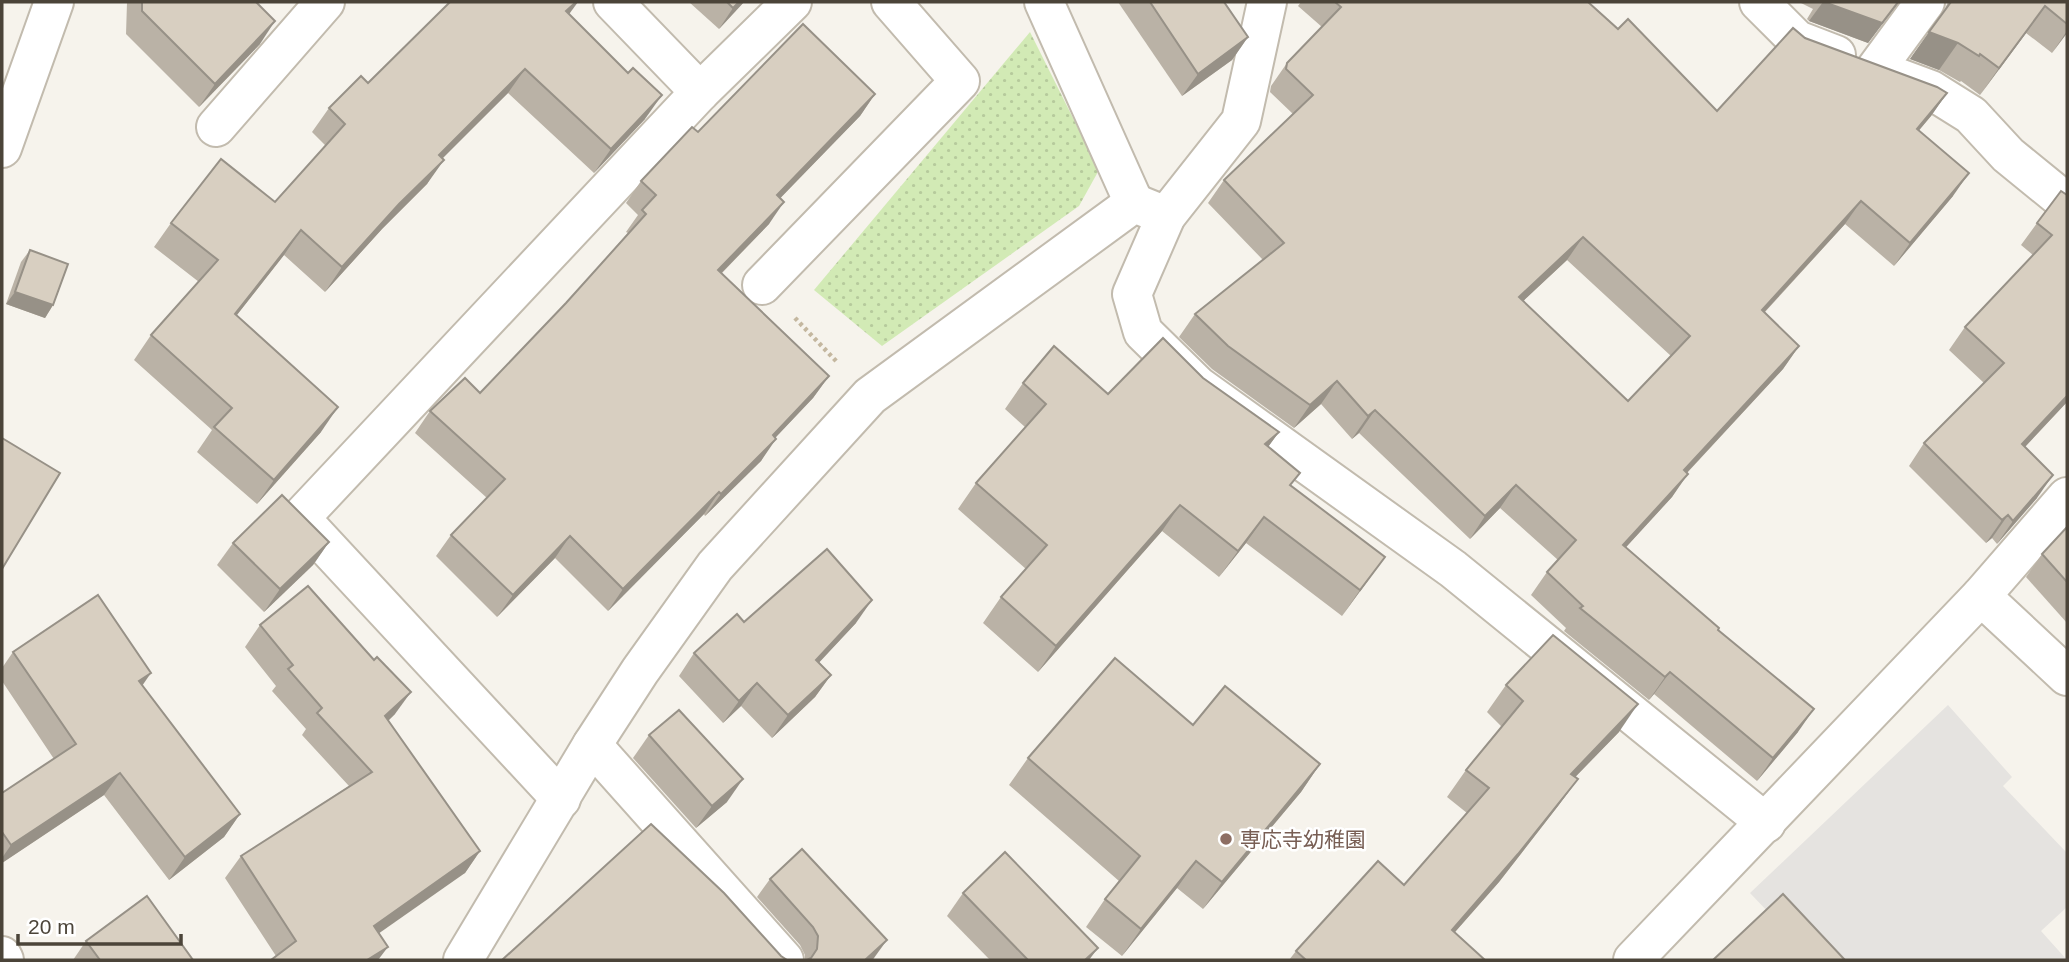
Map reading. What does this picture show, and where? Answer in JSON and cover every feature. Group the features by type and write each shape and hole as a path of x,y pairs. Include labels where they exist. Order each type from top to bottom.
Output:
{"street":[{"path":"2,148 54,2"},
{"path":"612,2 700,92"},
{"path":"561,799 300,518 700,92 792,2"},
{"path":"762,285 960,81 891,2"},
{"path":"1044,2 1150,209 1132,294 1143,332 1198,386 1453,569 1766,822"},
{"path":"479,954 592,746 640,671 715,566 870,396 1150,209 1241,121 1267,2"},
{"path":"1759,2 1797,40 1931,90 1971,115 2008,155 2067,203"},
{"path":"1875,70 1925,2"},
{"path":"216,128 309,7"},
{"path":"1633,960 1980,596 2067,497"},
{"path":"1980,596 2067,676"},
{"path":"592,746 784,960"}],"path":[{"path":"762,285 870,396"}],"green space":[{"path":"1030,32 1099,170 1079,206 882,346 814,290"}],"shaded area":[{"path":"1948,705 2012,777 2003,786 2067,853 2067,907 2041,931 2067,960 1814,960 1750,893"}],"building":[{"path":"142,2 256,2 275,21 215,84 142,11"},
{"path":"450,2 576,2 566,11 628,73 633,68 662,95 611,149 525,69 439,155 444,160 399,204 342,267 301,230 235,314 338,407 274,480 214,427 232,408 151,335 218,260 171,223 221,159 275,202 345,124 329,108 361,76 368,83"},
{"path":"727,2 739,2 733,8"},
{"path":"1150,2 1224,2 1248,37 1198,74"},
{"path":"1335,2 1588,2 1618,29 1628,19 1717,111 1793,28 1805,38 1947,93 1917,129 1969,173 1910,243 1861,201 1762,310 1799,346 1684,470 1688,474 1623,545 1719,628 1718,630 1814,709 1773,758 1670,672 1665,677 1580,608 1583,606 1547,572 1576,540 1516,485 1485,516 1375,410 1368,416 1337,381 1310,405 1228,346 1195,314 1284,243 1224,180 1313,95 1286,69 1287,63 1341,7","holes":["1583,237 1690,336 1628,401 1519,297"]},
{"path":"1824,2 1898,2 1882,23"},
{"path":"1951,2 2067,2 2067,24 2045,6 1999,68 1980,54 1979,56 1958,43 1929,32"},
{"path":"803,24 875,94 777,195 784,202 718,270 829,376 773,435 776,439 623,589 570,536 513,595 451,535 505,479 430,411 465,378 480,393 646,214 642,210 656,195 641,181 692,127 698,132"},
{"path":"2061,191 2067,195 2067,396 2022,444 2053,475 2013,521 2008,515 2002,520 1924,443 2004,363 1965,327 2052,235 2037,223"},
{"path":"30,250 68,264 53,305 15,292"},
{"path":"1163,338 1203,378 1279,432 1265,444 1300,473 1290,485 1385,557 1360,590 1264,517 1238,551 1180,505 1056,646 1001,597 1047,545 976,483 1046,404 1023,383 1054,346 1108,394"},
{"path":"2,438 60,473 2,569"},
{"path":"282,495 329,542 280,589 233,543"},
{"path":"2067,527 2067,582 2042,554"},
{"path":"827,549 872,600 816,660 831,675 788,715 757,683 739,701 694,653 737,614 744,622"},
{"path":"308,586 374,660 377,657 411,692 385,716 480,851 374,926 388,947 367,960 271,960 296,941 241,856 372,772 317,713 322,708 288,669 293,665 260,625"},
{"path":"98,595 151,673 139,681 240,814 185,857 120,773 11,845 2,832 2,793 76,744 13,652"},
{"path":"1553,635 1638,704 1571,774 1578,779 1452,930 1485,960 1306,960 1296,951 1378,861 1404,885 1489,788 1466,770 1523,701 1506,685"},
{"path":"1115,658 1193,725 1225,686 1320,764 1222,882 1196,861 1141,929 1105,899 1140,856 1028,758"},
{"path":"679,710 743,779 712,806 649,735"},
{"path":"651,824 724,893 787,960 502,960"},
{"path":"802,849 887,940 865,960 807,960 817,949 818,936 770,879"},
{"path":"1005,852 1098,948 1085,960 1028,960 963,893"},
{"path":"1783,894 1845,960 1713,960"},
{"path":"147,896 193,960 100,960 86,941"}],"place":[{"name":"専応寺幼稚園","path":"1226,839"}]}
